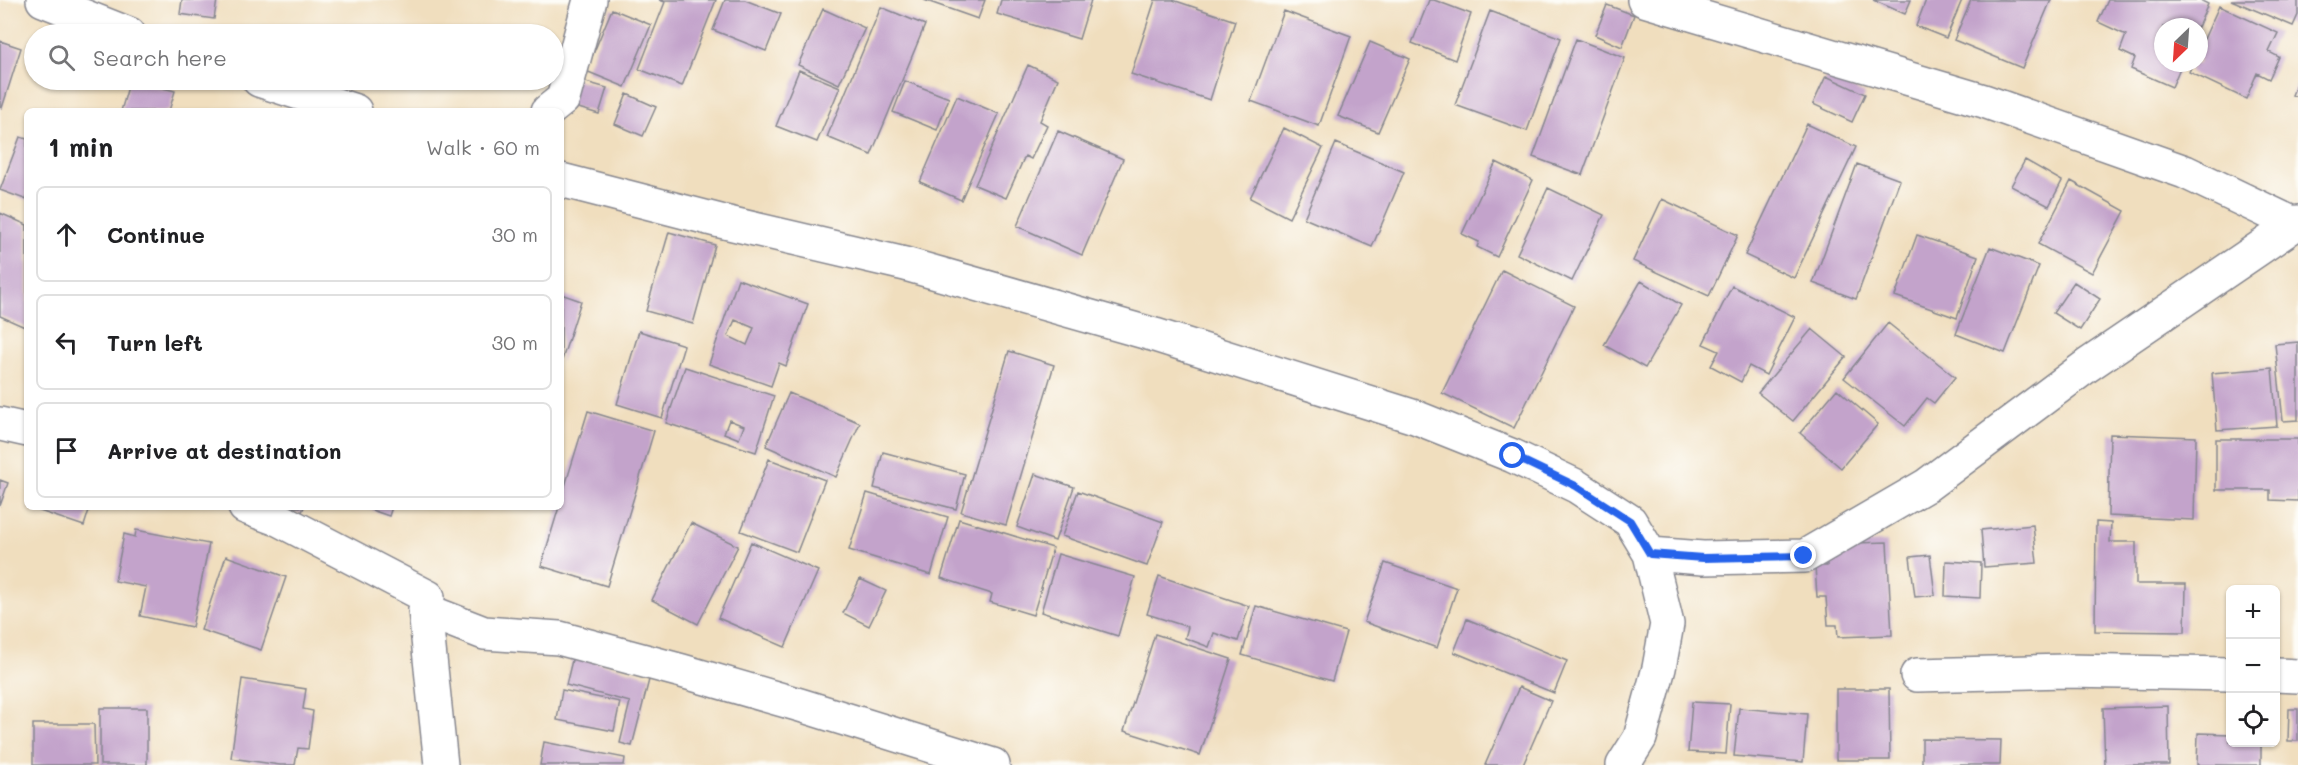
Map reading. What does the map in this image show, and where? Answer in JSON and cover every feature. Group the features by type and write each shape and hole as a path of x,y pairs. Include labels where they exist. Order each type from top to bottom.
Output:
{"street":[{"path":"43,0 104,24"},
{"path":"552,108 563,99 590,0"},
{"path":"1644,0 1984,101 2185,172 2296,223"},
{"path":"290,90 346,108"},
{"path":"564,181 720,221 916,267 1155,334 1415,417 1513,456 1576,486 1630,521 1650,554 1667,624 1659,668 1640,738 1623,765"},
{"path":"1650,554 1703,558 1804,556 1927,485 2088,365 2296,223"},
{"path":"0,424 24,429"},
{"path":"253,510 280,520 428,597 425,610 441,765"},
{"path":"425,610 484,633 559,638 670,668 800,705 989,764"},
{"path":"1917,675 2066,671 2226,674"},
{"path":"2280,675 2298,676"}],"building":[{"path":"182,0 217,0 214,19 180,14"},
{"path":"659,0 716,0 682,86 639,69 665,2"},
{"path":"725,0 745,0 781,14 766,51 713,30"},
{"path":"924,0 985,0 978,19"},
{"path":"1001,0 1091,0 1079,39 997,14"},
{"path":"1155,0 1173,0 1235,21 1210,100 1131,74"},
{"path":"1429,0 1471,14 1455,60 1412,43"},
{"path":"1873,0 1911,0 1905,14"},
{"path":"1926,0 1962,0 1946,38 1916,26"},
{"path":"1971,0 2051,0 2022,68 1954,40"},
{"path":"2108,0 2200,0 2208,4 2202,18 2154,18 2154,72 2178,72 2172,87 2131,69 2135,58 2120,51 2126,35 2098,22"},
{"path":"2231,0 2298,0 2298,15 2293,26"},
{"path":"1607,5 1634,15 1622,47 1595,35"},
{"path":"2219,6 2278,33 2269,52 2279,57 2269,79 2257,73 2246,99 2189,72 2208,72 2208,30"},
{"path":"881,7 925,25 871,155 827,137"},
{"path":"612,9 651,25 625,87 586,71"},
{"path":"823,9 865,28 839,84 798,65"},
{"path":"1284,11 1351,36 1319,126 1251,101"},
{"path":"1490,11 1561,38 1527,131 1455,105"},
{"path":"1576,39 1625,58 1582,175 1533,157"},
{"path":"0,41 21,48 2,108 0,107"},
{"path":"1370,42 1410,59 1378,132 1338,116"},
{"path":"1028,65 1058,79 1040,121 1047,125 1031,159 1025,156 1006,198 975,185"},
{"path":"799,70 840,87 817,142 776,126"},
{"path":"1826,76 1865,94 1852,122 1813,104"},
{"path":"575,79 607,88 599,114 568,105"},
{"path":"905,81 949,98 937,130 893,112"},
{"path":"2298,81 2298,97 2292,95"},
{"path":"127,90 175,91 170,108 122,108"},
{"path":"627,94 656,107 643,136 615,124"},
{"path":"957,96 999,114 961,200 920,182"},
{"path":"1807,124 1856,147 1794,278 1745,255"},
{"path":"1284,128 1323,148 1289,218 1250,198"},
{"path":"1058,131 1123,159 1082,255 1017,226"},
{"path":"20,137 24,138 24,199 0,190"},
{"path":"1336,143 1404,172 1372,247 1304,218"},
{"path":"2025,160 2062,181 2049,206 2011,186"},
{"path":"1496,162 1533,180 1497,257 1477,247 1479,242 1462,234"},
{"path":"1857,164 1900,180 1856,299 1813,283"},
{"path":"2071,181 2125,211 2092,273 2038,244"},
{"path":"1548,188 1604,215 1572,281 1517,254"},
{"path":"1662,199 1738,235 1709,296 1633,261"},
{"path":"0,213 24,224 24,327 0,316"},
{"path":"669,232 715,245 693,324 646,311"},
{"path":"1917,235 1978,256 1957,318 1895,296"},
{"path":"1990,247 2039,266 2005,353 1956,334"},
{"path":"1502,270 1574,306 1514,428 1442,393"},
{"path":"738,279 808,304 786,366 779,363 771,386 709,364","holes":["735,320 754,328 747,345 728,336"]},
{"path":"1641,281 1681,305 1645,368 1604,345"},
{"path":"2074,282 2100,299 2080,330 2053,313"},
{"path":"1732,286 1795,317 1766,375 1749,366 1741,382 1711,366 1719,351 1703,344"},
{"path":"564,295 581,301 564,354"},
{"path":"1888,323 1955,377 1934,403 1927,398 1905,426 1844,378"},
{"path":"1812,329 1846,357 1793,421 1758,393"},
{"path":"639,331 684,345 662,418 617,404"},
{"path":"2298,342 2298,420 2283,421 2275,344"},
{"path":"1009,351 1054,365 1006,525 961,512"},
{"path":"685,367 774,396 756,452 666,423","holes":["729,420 744,426 739,439 724,433"]},
{"path":"2272,368 2277,426 2217,430 2212,373"},
{"path":"1837,389 1878,424 1841,468 1800,433"},
{"path":"789,393 860,423 836,477 766,446"},
{"path":"588,411 654,431 607,586 541,566 558,510 564,510 564,489"},
{"path":"2110,434 2196,437 2194,520 2108,516"},
{"path":"2216,439 2298,439 2298,501 2270,500 2270,490 2216,490"},
{"path":"883,452 965,474 956,509 874,488"},
{"path":"769,459 825,480 797,552 741,531"},
{"path":"1035,474 1074,487 1055,541 1017,527"},
{"path":"0,480 8,483 0,506"},
{"path":"1078,491 1163,522 1147,566 1062,536"},
{"path":"867,493 948,517 931,575 849,550"},
{"path":"37,510 89,510 84,526"},
{"path":"372,510 391,510 389,516"},
{"path":"959,519 1053,548 1033,615 990,602 992,594 941,578"},
{"path":"2096,522 2111,523 2110,542 2136,542 2136,584 2186,584 2185,632 2095,631"},
{"path":"691,523 738,546 698,624 652,600"},
{"path":"2033,525 2037,563 1984,567 1981,530"},
{"path":"136,530 209,544 192,627 140,616 146,587 115,581 124,534 135,537"},
{"path":"751,542 818,571 785,647 718,618"},
{"path":"1887,542 1892,635 1838,637 1837,625 1828,625 1826,597 1817,597 1815,566 1827,566 1826,544"},
{"path":"1058,554 1135,577 1118,636 1041,612"},
{"path":"1930,555 1935,595 1915,597 1910,557"},
{"path":"226,556 286,577 261,650 201,630"},
{"path":"1946,561 1981,563 1980,598 1945,596"},
{"path":"1385,563 1457,588 1437,648 1364,622"},
{"path":"1159,576 1249,606 1238,641 1214,633 1209,647 1185,638 1188,627 1147,614"},
{"path":"860,579 886,591 869,626 843,613"},
{"path":"1256,606 1346,632 1332,681 1242,655"},
{"path":"1467,619 1567,661 1554,693 1454,652"},
{"path":"1155,634 1231,659 1200,755 1124,731"},
{"path":"573,656 650,676 632,746 620,743 630,702 566,685"},
{"path":"242,679 306,689 303,709 313,711 308,749 298,748 295,765 231,758"},
{"path":"1519,687 1551,701 1523,765 1485,765"},
{"path":"1836,689 1889,689 1890,760 1836,760"},
{"path":"562,690 620,702 614,731 557,720"},
{"path":"1692,702 1730,704 1726,754 1688,752"},
{"path":"2168,706 2169,765 2105,765 2103,708"},
{"path":"100,708 147,708 147,765 100,765"},
{"path":"1739,708 1807,714 1803,762 1734,756"},
{"path":"2289,709 2298,709 2298,741 2288,741"},
{"path":"33,724 94,724 95,765 33,765"},
{"path":"2198,733 2226,734 2226,747 2261,747 2261,765 2197,765"},
{"path":"1922,739 2001,740 2000,765 1922,765"},
{"path":"544,742 625,758 624,765 540,765"}],"route":[{"path":"1513,456 1576,486 1630,521 1650,554 1703,558 1804,556"}]}
